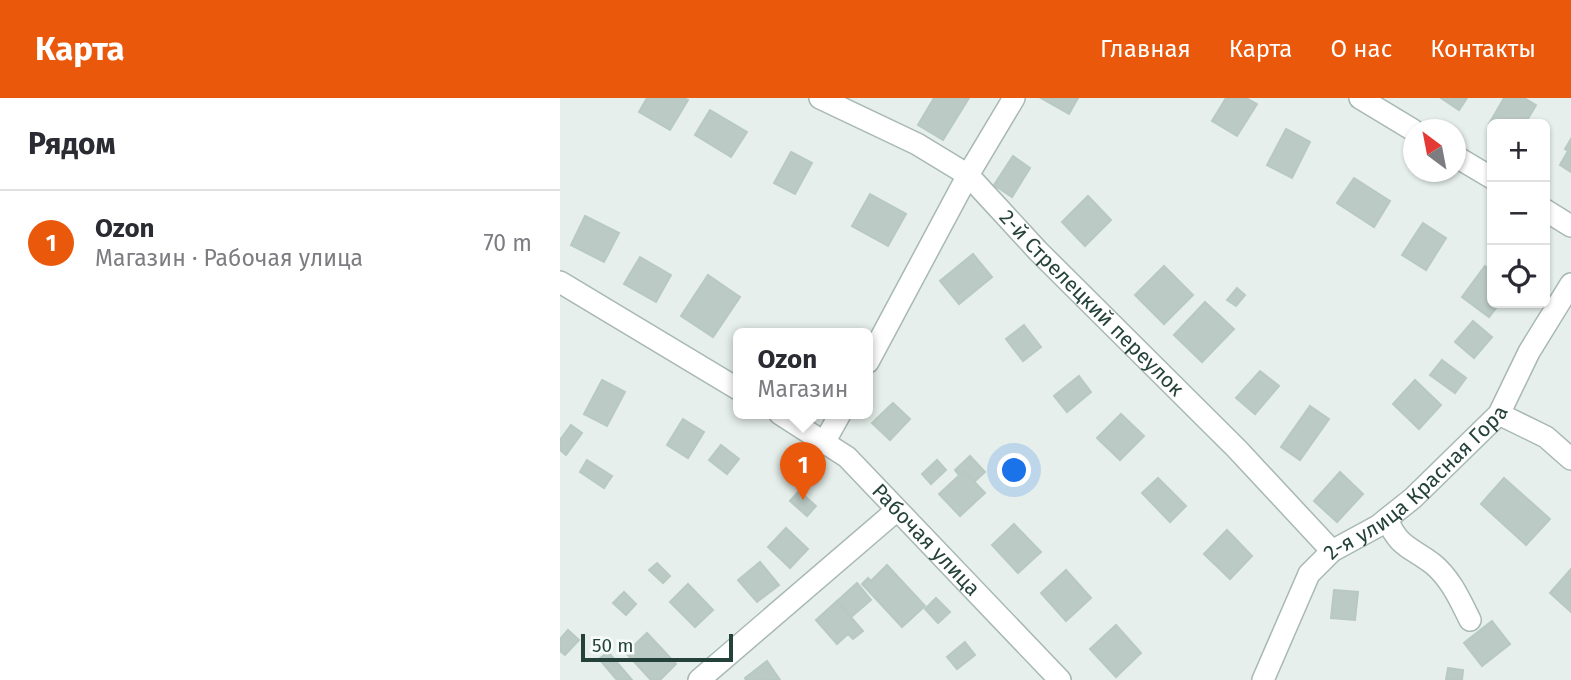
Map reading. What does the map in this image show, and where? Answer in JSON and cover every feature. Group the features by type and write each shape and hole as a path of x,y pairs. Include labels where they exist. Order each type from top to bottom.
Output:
{"street":[{"name":"2-й Стрелецкий переулок","path":"820,98 917,144 968,175 1038,251 1237,449 1332,551"},
{"path":"873,353 968,175 1014,98"},
{"path":"1360,98 1403,124"},
{"path":"1466,163 1487,175"},
{"path":"1550,213 1571,226"},
{"path":"560,282 733,386"},
{"name":"2-я улица Красная Гора","path":"1263,680 1309,574 1332,551 1387,519 1413,498 1499,414 1529,352 1571,284"},
{"path":"1499,414 1546,437 1571,459"},
{"name":"Рабочая улица","path":"788,419 847,457 1060,680"},
{"path":"825,441 837,419"},
{"path":"699,680 897,509"},
{"path":"1387,519 1398,540 1434,565 1447,579 1470,620"}],"building":[{"path":"647,98 688,100 670,130 639,112"},
{"path":"934,98 969,98 943,140 918,125"},
{"path":"1041,98 1078,98 1069,114"},
{"path":"1226,98 1246,98 1257,104 1237,136 1212,121"},
{"path":"1441,98 1467,98 1459,110"},
{"path":"1504,98 1524,98 1536,105 1528,119 1492,119"},
{"path":"710,110 747,132 731,157 695,135"},
{"path":"1286,129 1310,142 1292,178 1267,165"},
{"path":"1571,139 1571,172 1560,165"},
{"path":"791,152 812,163 795,194 774,183"},
{"path":"1013,156 1030,168 1012,197 994,185"},
{"path":"1354,178 1390,201 1374,227 1337,203"},
{"path":"870,194 906,214 888,246 852,226"},
{"path":"1088,196 1111,220 1085,246 1062,222"},
{"path":"585,216 619,233 604,262 571,245"},
{"path":"1423,223 1446,238 1426,270 1402,255"},
{"path":"973,254 992,277 959,304 940,281"},
{"path":"640,257 671,275 656,302 624,284"},
{"path":"1164,266 1193,295 1164,324 1135,295"},
{"path":"1485,266 1487,267 1487,308 1496,308 1489,317 1462,297"},
{"path":"708,275 740,297 713,337 681,316"},
{"path":"1237,288 1245,295 1236,306 1227,300"},
{"path":"1205,302 1234,329 1202,362 1174,335"},
{"path":"1473,321 1492,337 1474,358 1455,342"},
{"path":"1024,325 1041,347 1023,361 1006,339"},
{"path":"1442,360 1466,378 1455,393 1430,375"},
{"path":"1260,371 1279,386 1255,414 1236,398"},
{"path":"1079,376 1091,392 1067,412 1054,396"},
{"path":"602,380 625,392 607,426 584,414"},
{"path":"1415,380 1441,405 1419,429 1393,404"},
{"path":"893,403 910,419 890,440 872,423"},
{"path":"1310,406 1329,419 1300,460 1281,447"},
{"path":"1121,414 1144,436 1120,460 1097,438"},
{"path":"683,419 704,432 688,458 667,445"},
{"path":"571,425 582,433 566,455 560,450 560,440"},
{"path":"721,445 739,459 727,474 709,460"},
{"path":"970,456 985,472 974,482 964,471 959,475 955,470"},
{"path":"587,460 612,476 604,488 580,472"},
{"path":"937,460 946,470 931,484 922,474"},
{"path":"964,471 985,493 960,516 939,494"},
{"path":"1340,472 1363,494 1337,522 1314,501"},
{"path":"1158,478 1186,506 1170,522 1142,493"},
{"path":"1504,478 1550,519 1526,545 1481,504"},
{"path":"799,491 816,506 807,516 790,501"},
{"path":"1014,524 1041,552 1018,573 992,545"},
{"path":"786,528 808,549 790,568 768,547"},
{"path":"1227,530 1252,556 1230,579 1204,554"},
{"path":"760,562 779,585 757,602 738,580"},
{"path":"657,563 670,576 663,583 649,570"},
{"path":"887,565 925,606 902,627 862,584 868,578 871,581"},
{"path":"1571,569 1571,612 1550,593"},
{"path":"1066,570 1091,598 1066,621 1041,593"},
{"path":"857,583 871,600 851,617 837,601"},
{"path":"688,584 713,610 695,627 670,602"},
{"path":"1334,590 1358,592 1355,620 1331,618"},
{"path":"624,592 636,604 626,615 613,603"},
{"path":"936,598 950,612 938,623 925,609"},
{"path":"837,601 863,631 853,639 848,634 837,644 816,620"},
{"path":"1492,621 1510,644 1482,666 1464,643"},
{"path":"1116,625 1141,653 1116,677 1090,649"},
{"path":"568,630 579,640 565,655 560,651 560,639"},
{"path":"647,633 676,664 660,680 651,680 626,653"},
{"path":"965,642 975,655 957,669 947,657"},
{"path":"608,652 632,680 617,680 599,659"},
{"path":"767,661 780,680 746,680 745,678"},
{"path":"1448,668 1463,670 1462,680 1446,680"}],"place":[{"name":"Ozon","path":"803,500"}]}
